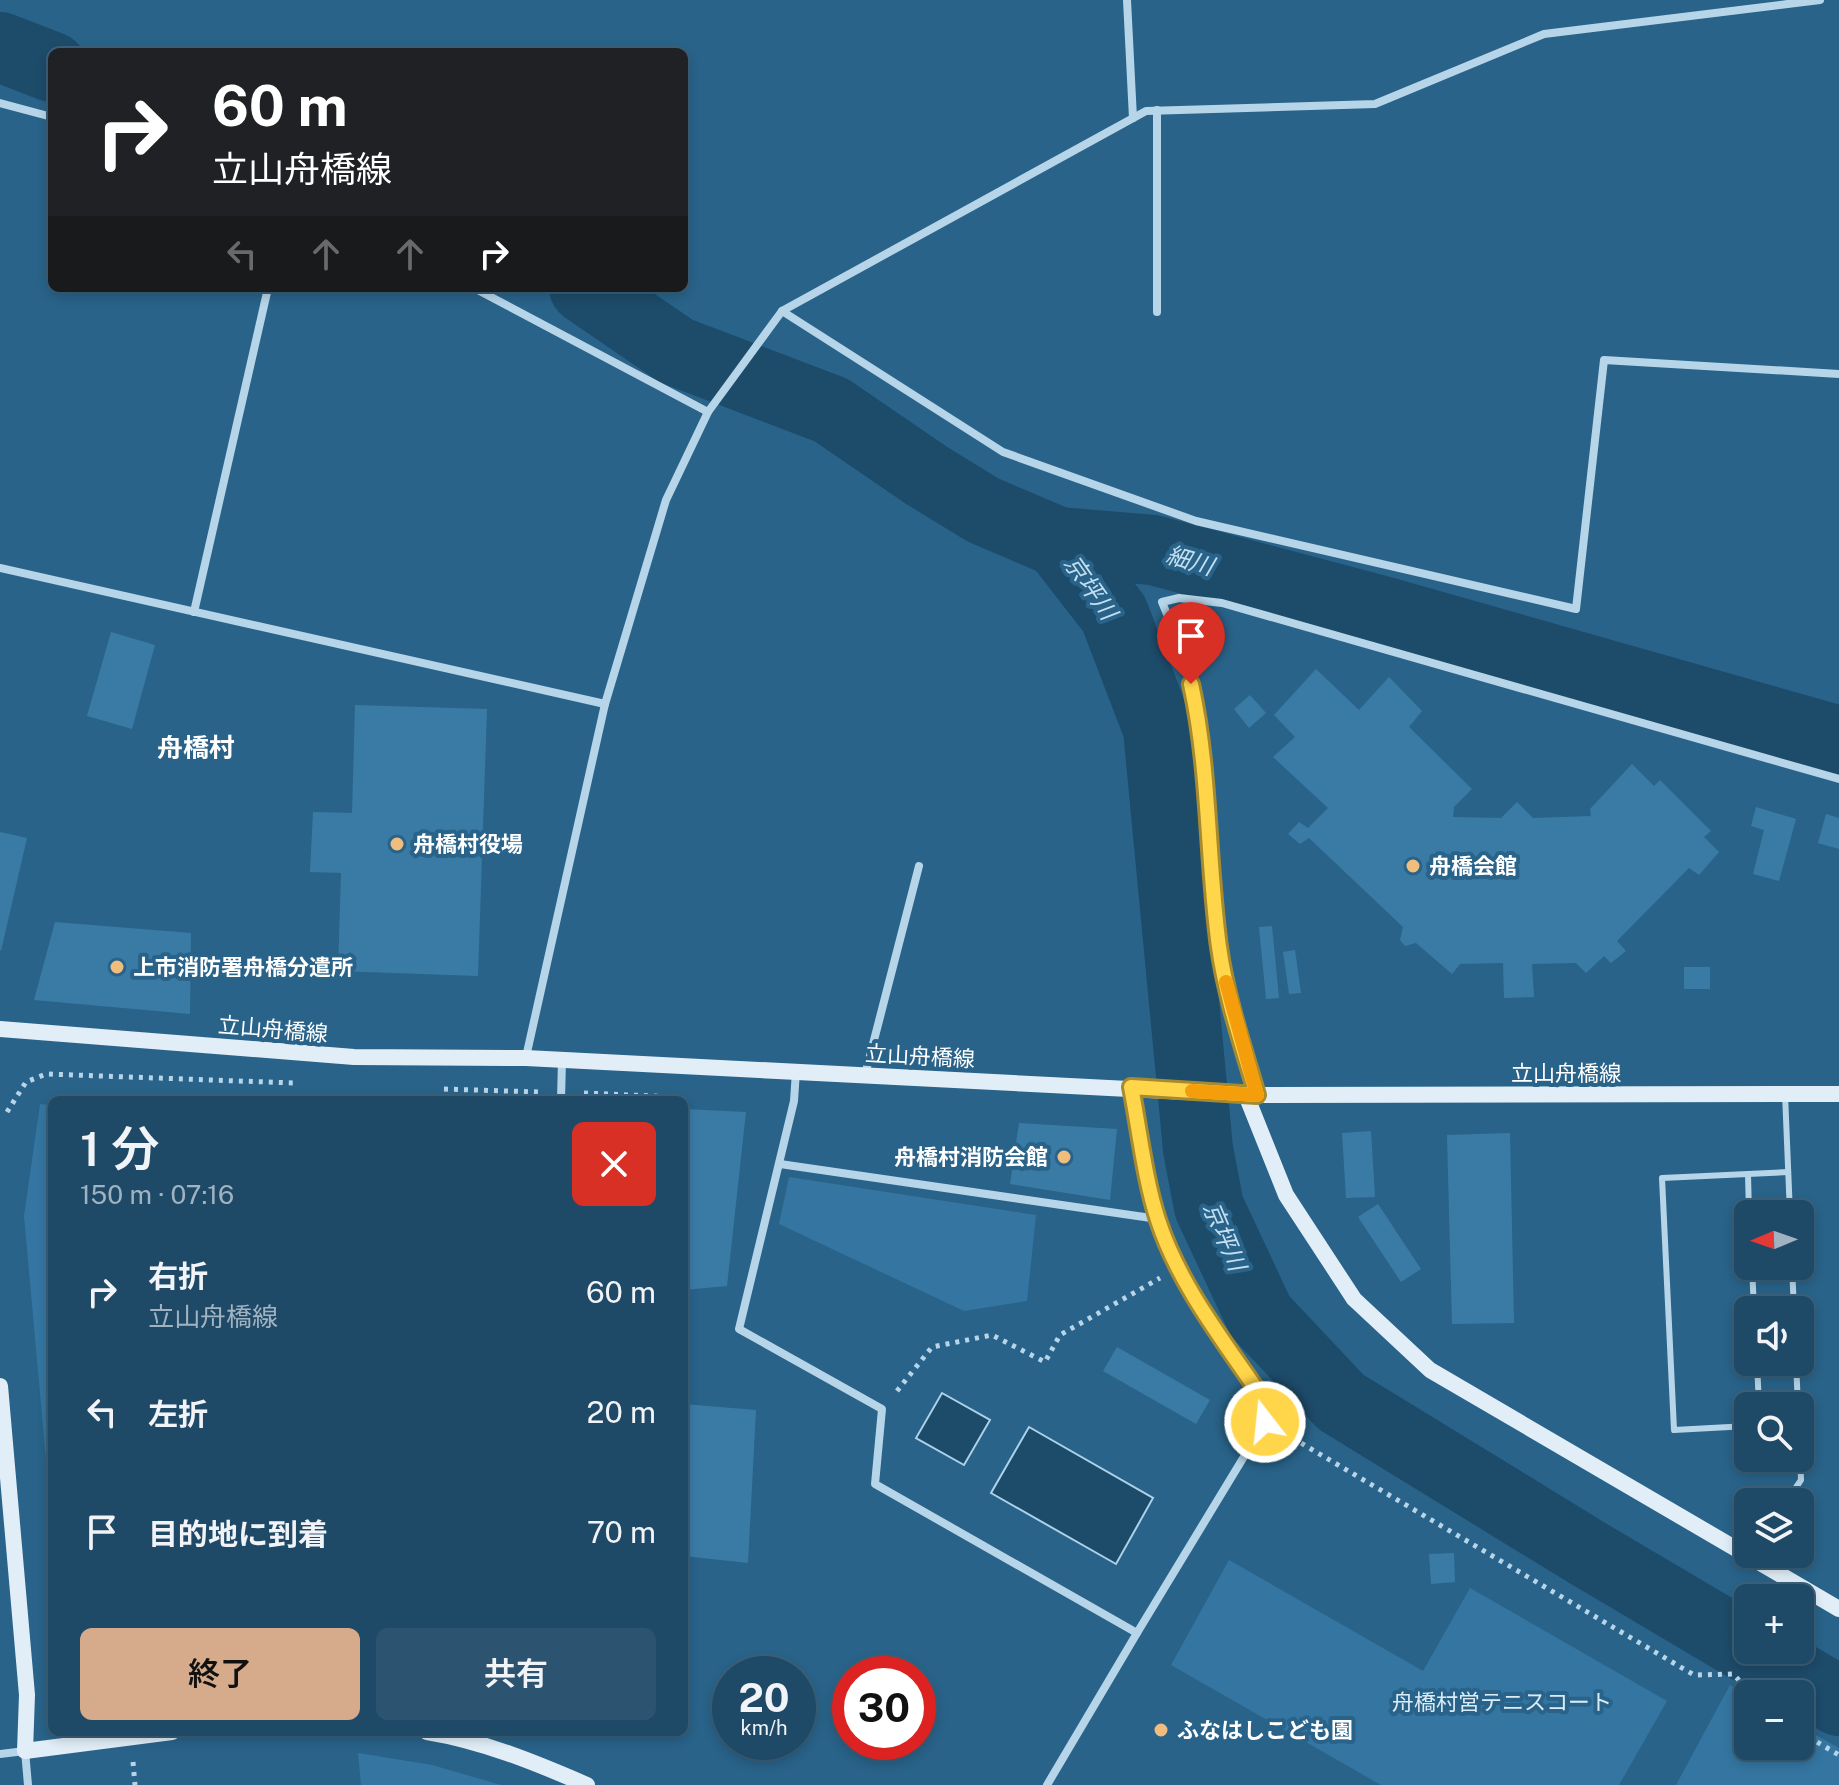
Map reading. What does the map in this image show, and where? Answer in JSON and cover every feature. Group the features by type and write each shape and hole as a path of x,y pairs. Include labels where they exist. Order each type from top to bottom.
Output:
{"main road":[{"name":"立山舟橋線","path":"0,1029 354,1057 526,1058 1252,1095 1839,1094"},
{"path":"1252,1095 1286,1195 1354,1299 1430,1370 1734,1545"},
{"path":"0,1386 3,1449 27,1695 25,1751 141,1736"},
{"path":"1772,1568 1839,1609"},
{"path":"480,1738 587,1785"}],"street":[{"path":"1127,0 1133,118"},
{"path":"526,1058 605,704 666,500 708,412 782,311 1146,111 1375,104 1544,34 1820,0"},
{"path":"0,103 48,116"},
{"path":"1157,110 1157,312"},
{"path":"194,612 267,292"},
{"path":"482,292 708,412"},
{"path":"782,311 1003,452 1196,521 1576,609 1604,360 1839,374"},
{"path":"0,568 605,704"},
{"path":"1252,1095 1219,947 1196,710 1185,658 1162,602 1179,598 1222,603 1839,779"},
{"path":"865,1075 919,866"},
{"path":"561,1096 562,1060"},
{"path":"796,1071 794,1101 739,1329 882,1409 875,1484 1137,1633"},
{"path":"1047,1785 1265,1422 1267,1405 1178,1268 1158,1219 1131,1087"},
{"path":"780,1164 1158,1219"},
{"path":"0,1754 25,1751 28,1785"}],"lane":[{"path":"1785,1094 1789,1200"},
{"path":"1734,1427 1674,1430 1662,1178 1788,1172"},
{"path":"1748,1174 1749,1200"}],"path":[{"path":"882,1409 932,1347 992,1335 1045,1362 1060,1335 1178,1268"},
{"path":"1265,1422 1694,1675 1733,1674 1739,1680"},
{"path":"1814,1740 1839,1755"}],"green space":[{"path":"40,1104 48,1105 48,1482 24,1216"},
{"path":"789,1177 1036,1215 1027,1301 964,1311 779,1224"},
{"name":"舟橋村営テニスコート","path":"1229,1560 1423,1671 1470,1588 1667,1701 1619,1785 1381,1785 1171,1665"},
{"path":"1730,1685 1734,1687 1734,1760 1814,1760 1814,1734 1839,1748 1839,1785 1676,1785"},
{"path":"358,1753 432,1765 501,1785 361,1785"}],"shaded area":[{"path":"942,1393 990,1420 964,1465 916,1438"},
{"path":"1029,1427 1153,1498 1116,1564 991,1493"}],"building":[{"path":"111,632 155,645 132,729 87,716"},
{"path":"1316,669 1359,710 1389,677 1422,711 1409,727 1472,789 1454,807 1453,817 1501,818 1517,802 1533,818 1591,816 1590,809 1632,764 1654,786 1660,780 1711,831 1704,837 1719,852 1699,875 1689,868 1617,941 1626,951 1611,963 1604,956 1586,973 1576,963 1532,964 1534,997 1504,998 1503,963 1460,964 1452,974 1416,943 1405,946 1400,940 1403,927 1309,838 1300,844 1288,834 1299,822 1308,828 1328,808 1273,757 1295,737 1274,715"},
{"path":"1250,695 1266,713 1249,728 1234,709"},
{"path":"355,705 487,709 478,976 338,971 341,873 310,872 313,812 352,813"},
{"path":"1756,807 1796,819 1779,881 1753,874 1764,830 1751,826"},
{"path":"1826,814 1839,818 1839,849 1818,843"},
{"path":"0,832 27,838 1,951 0,950"},
{"name":"上市消防署舟橋分遣所","path":"55,922 191,933 190,1014 34,1000"},
{"path":"1272,926 1279,998 1266,999 1259,927"},
{"path":"1295,950 1301,993 1289,994 1283,952"},
{"path":"1684,967 1710,967 1710,989 1684,989"},
{"path":"688,1109 746,1112 727,1286 688,1290"},
{"name":"舟橋村消防会館","path":"1019,1123 1117,1129 1110,1200 1010,1184"},
{"path":"1371,1131 1375,1197 1346,1198 1342,1133"},
{"path":"1510,1133 1514,1323 1452,1324 1447,1135"},
{"path":"1378,1204 1421,1269 1401,1282 1358,1217"},
{"path":"1117,1347 1210,1400 1196,1424 1103,1371"},
{"path":"688,1404 756,1410 748,1563 688,1556"},
{"path":"1454,1553 1455,1582 1431,1584 1429,1554"}],"waterway":[{"name":"細川","path":"0,47 48,65"},
{"name":"細川","path":"590,292 676,351 831,410 983,510 1058,542 1153,550 1386,612 1839,741"},
{"name":"京坪川","path":"1058,542 1114,614 1158,729 1198,1149 1209,1207 1260,1316 1341,1402 1734,1640"},
{"name":"京坪川","path":"1776,1664 1839,1701"}],"slow traffic":[{"path":"1192,1091 1257,1095 1226,982"}],"place":[{"name":"舟橋村役場","path":"397,844"},
{"name":"舟橋会館","path":"1413,866"},
{"name":"上市消防署舟橋分遣所","path":"117,967"},
{"name":"舟橋村消防会館","path":"1064,1157"},
{"name":"ふなはしこども園","path":"1161,1730"}],"district":[{"name":"舟橋村","path":"196,747"}],"route":[{"path":"1191,684 1206,789 1219,947 1233,1012 1257,1095 1131,1087 1158,1219 1178,1268 1267,1405 1265,1422"}]}
